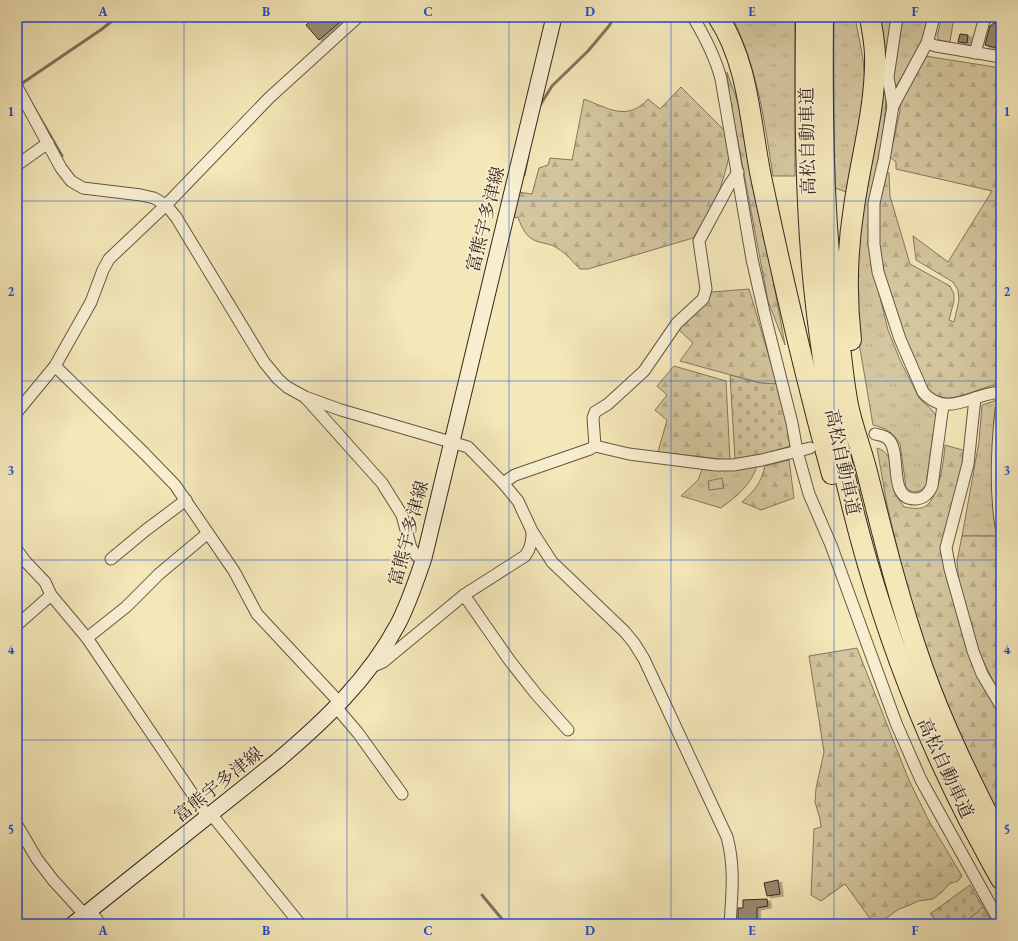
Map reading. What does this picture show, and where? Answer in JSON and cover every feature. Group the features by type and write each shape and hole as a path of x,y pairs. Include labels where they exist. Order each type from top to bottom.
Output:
{"highway":[{"path":"718,17 726,28 736,53 746,91 761,176 825,451 842,511 860,572 886,643 920,716"},
{"name":"高松自動車道","path":"806,17 808,198 814,284 820,342 841,459 855,520 872,578 920,716 954,789 1001,879"},
{"name":"高松自動車道","path":"823,17 824,183 831,283 849,411 868,472 900,601 922,666 938,708 970,781 1001,842"},
{"path":"868,472 850,332 848,262 853,208 872,102 875,56 870,17"}],"main road":[{"name":"富熊宇多津線","path":"83,916 277,762 338,705 369,668 385,646 398,624 410,598 424,558 554,17"}],"street":[{"path":"17,412 55,366 91,302 103,270 109,259 166,205 269,98 358,17"},
{"path":"693,17 706,39 717,63 738,172 752,259 789,409 797,450 809,494 831,545 896,723 921,780 1001,924"},
{"path":"893,106 888,77 897,17"},
{"path":"934,17 926,43 893,106 884,160 874,203 875,258 895,325 924,392 934,402 943,405 1001,392"},
{"path":"975,53 985,17"},
{"path":"926,43 1001,57"},
{"path":"17,87 61,168 71,181 83,188 141,195 154,198 166,205 176,217 264,362 278,379 305,397 341,410 468,447 503,483 518,501 532,531 552,562 625,632 644,659 727,837 733,868 730,924"},
{"path":"17,165 48,143"},
{"path":"595,446 593,418 595,412 608,404 644,371 677,324 703,299 706,289 699,241 728,187 738,172"},
{"path":"55,366 175,485 234,571 257,614 338,705 402,794"},
{"path":"305,397 382,483 402,515 411,548 417,556 424,558"},
{"path":"975,398 968,464 946,548 950,569 973,651 982,674 1001,706"},
{"path":"875,434 885,437 890,441 899,488 903,494 909,498 917,499 924,497 929,493 932,486 943,405"},
{"path":"1001,410 998,456 999,512 1001,526"},
{"path":"503,483 515,475 595,446 629,454 716,465 732,465 762,460 797,450 810,448"},
{"path":"111,559 186,500"},
{"path":"369,668 383,662 464,595 525,556 530,550 532,531"},
{"path":"87,638 126,607 159,574 208,533"},
{"path":"17,550 25,561 45,582 50,595 87,638 204,812 210,815 300,924"},
{"path":"17,625 50,595"},
{"path":"464,595 510,661 536,694 568,730"},
{"path":"17,825 37,859 83,916 100,924"}],"green space":[{"path":"732,17 795,17 795,176 773,176 763,115 754,75 741,36"},
{"path":"834,17 855,17 863,59 865,84 849,193 835,188"},
{"path":"876,17 893,17 883,79 886,96 880,155 869,202 868,243 888,330 900,360 919,398 937,417 936,433 933,434 926,485 916,492 911,491 906,487 900,444 895,436 889,431 873,425 858,337 855,302"},
{"path":"900,17 930,17 922,44 895,88 892,78"},
{"path":"942,17 954,17 950,42 939,40 937,36"},
{"path":"925,56 1001,68 1001,384 993,385 958,397 949,398 941,398 934,395 930,392 922,378 893,305 883,268 880,250 880,207 886,170 889,173 890,196 910,264 950,286 954,294 954,301 949,320 954,322 959,300 958,290 953,282 916,260 913,236 948,262 992,191 896,169 896,162 890,157 900,111 900,103"},
{"path":"727,72 738,103 747,137 785,345 768,301 730,99"},
{"path":"681,87 725,131 730,152 717,199 693,238 588,269 580,269 560,250 553,246 535,241 528,236 521,226 518,217 515,218 518,192 532,194 539,168 548,165 550,158 572,160 584,99 609,109 625,111 633,110 648,99 660,109"},
{"path":"749,289 777,384 760,383 680,361 693,343 678,329 706,302 712,292"},
{"path":"674,366 726,381 730,460 658,452 667,420 655,410 667,395 657,386"},
{"path":"730,375 760,383 777,384 787,422 790,446 751,458 735,459"},
{"path":"1000,399 994,420 994,510 996,536 962,536 979,442 982,405"},
{"path":"945,445 966,451 943,561 946,577 966,642 982,681 1001,719 1001,830 928,663 908,593 887,505 877,448 888,456 891,462 895,490 899,500 904,507 918,508 926,506 934,495 940,478"},
{"path":"789,460 794,498 761,510 742,502 757,486 762,477 765,466"},
{"path":"757,466 747,484 738,494 721,508 681,496 698,480 703,467"},
{"path":"722,478 724,488 709,490 708,481"},
{"path":"962,536 996,536 1001,562 1001,697 976,646 959,582 957,561"},
{"path":"857,648 908,778 928,819 962,876 958,881 949,884 933,899 918,901 899,909 878,924 874,924 845,884 821,901 811,895 814,829 821,827 815,802 816,788 824,752 809,656"},
{"path":"970,885 983,907 963,924 940,924 930,914"},
{"path":"983,907 993,924 963,924"}],"building":[{"path":"315,17 346,17 319,40 306,25"},
{"path":"994,23 999,24 1001,29 1001,49 985,45 990,26"},
{"path":"960,34 968,35 967,43 958,42"},
{"path":"778,880 780,894 767,896 764,883"},
{"path":"767,899 768,906 757,908 757,924 738,924 738,908 743,908 743,900"}],"waterway":[{"path":"21,84 102,29 117,17"},
{"path":"539,107 552,86 588,51 609,26 614,17"},
{"path":"17,76 22,85"},
{"path":"29,99 62,156"},
{"path":"524,175 528,156"},
{"path":"482,895 506,924"}]}
